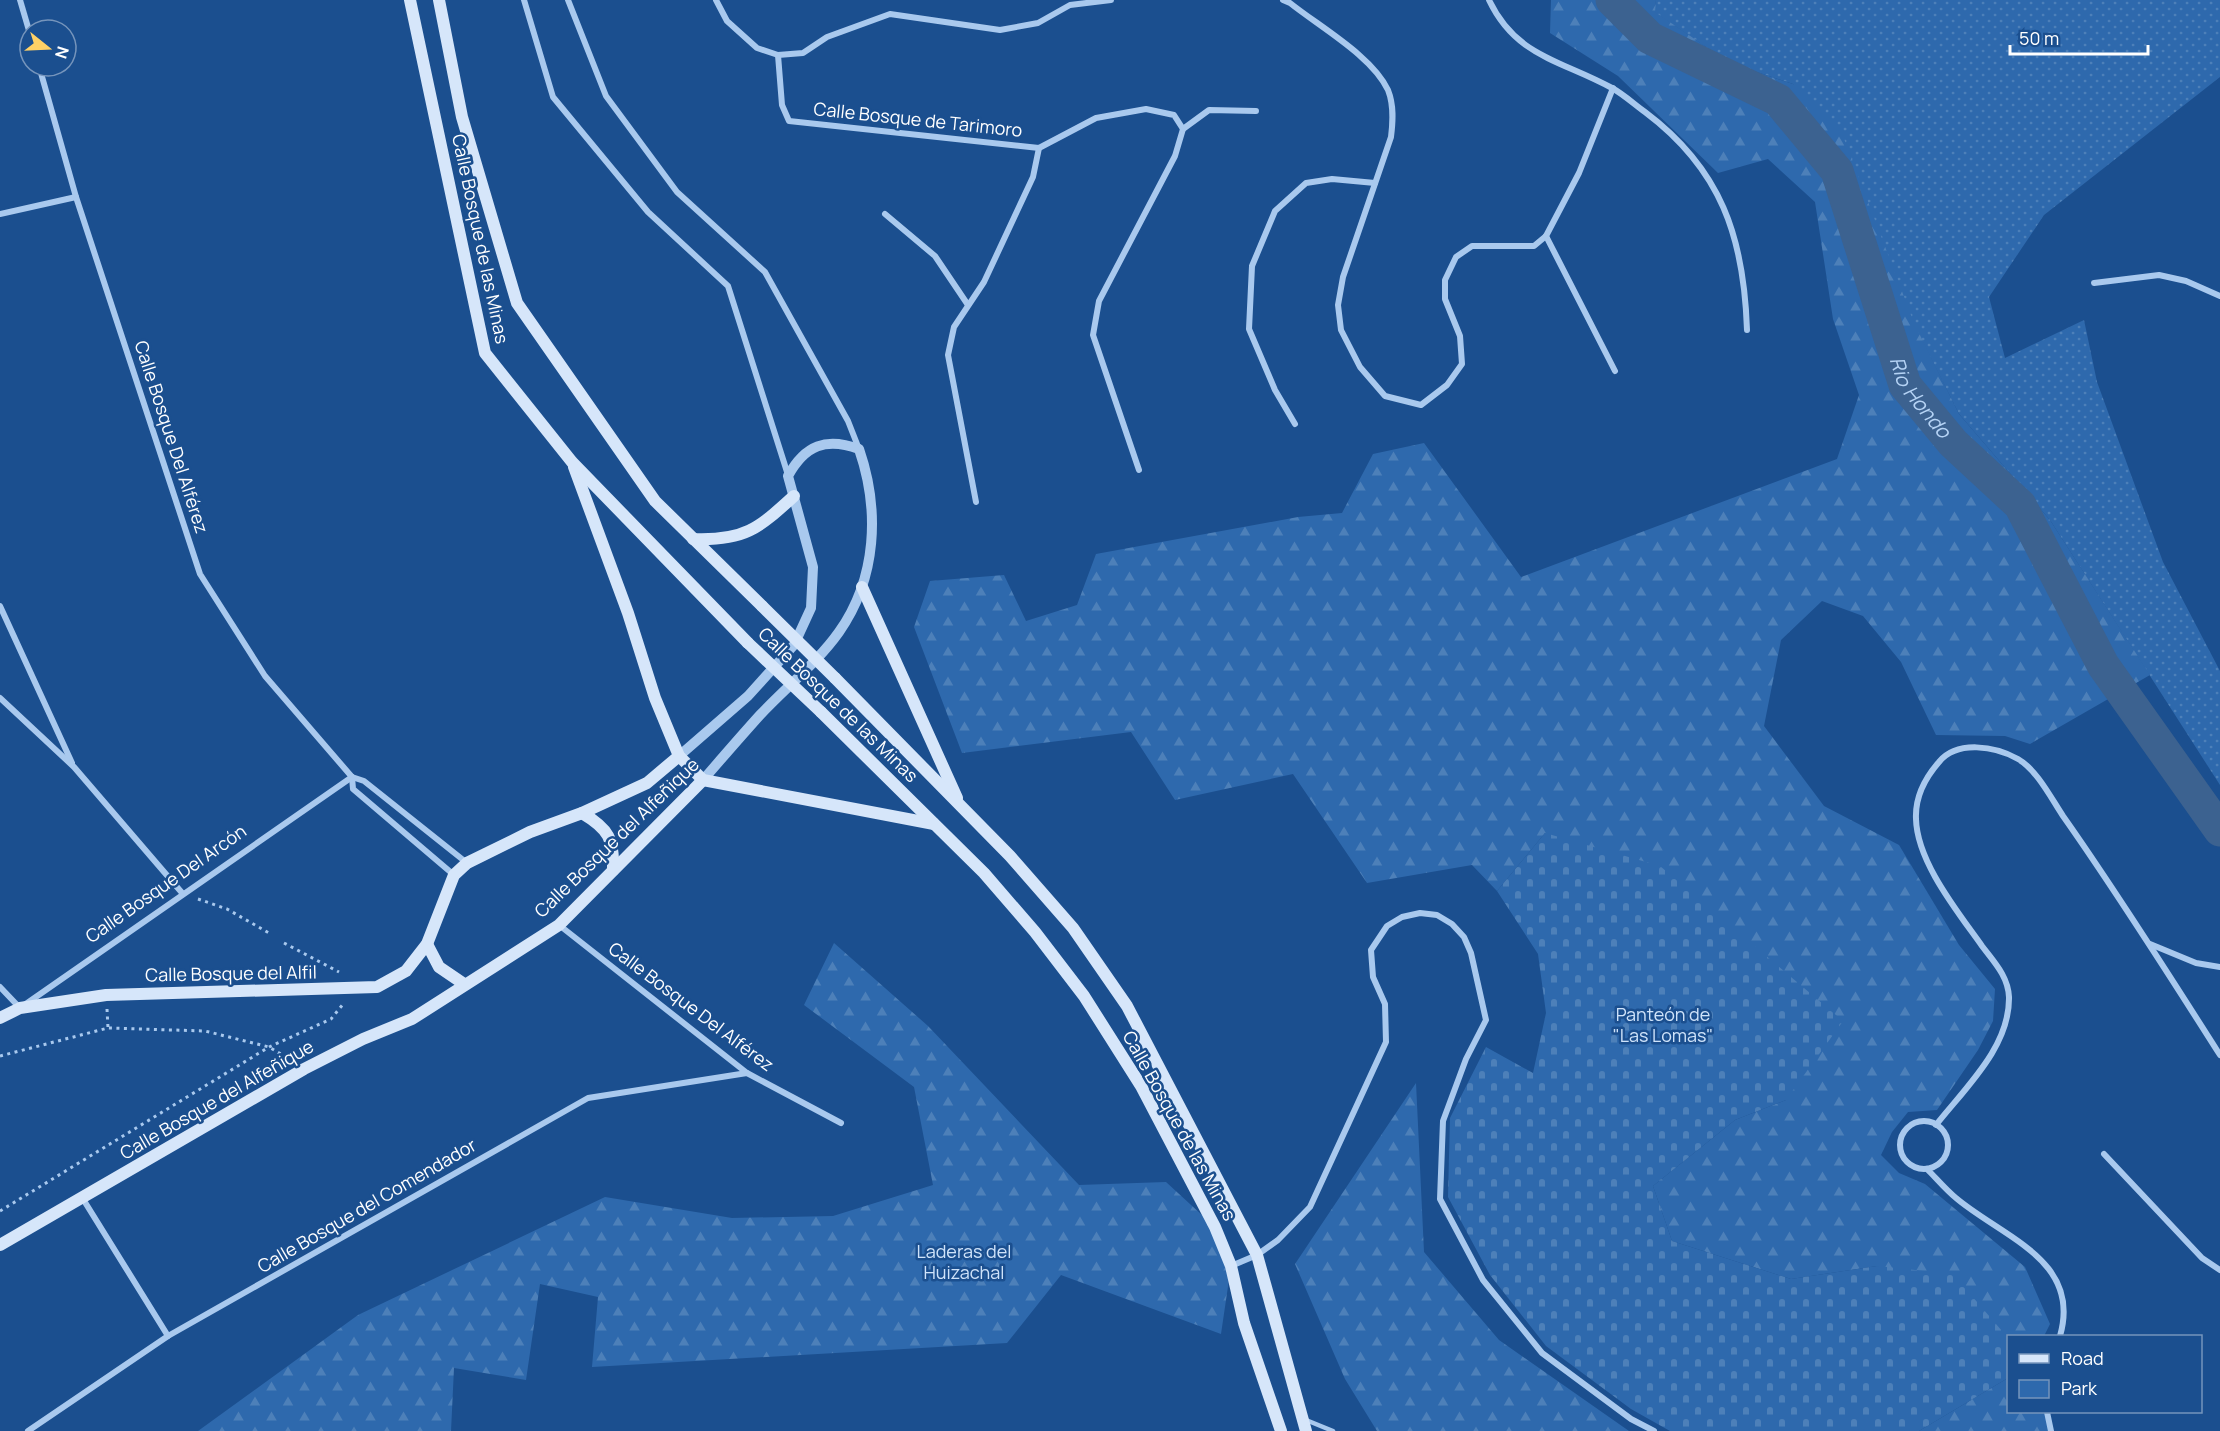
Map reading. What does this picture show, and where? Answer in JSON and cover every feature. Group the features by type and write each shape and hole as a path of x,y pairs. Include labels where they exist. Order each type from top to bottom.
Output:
{"main road":[{"name":"Calle Bosque de las Minas","path":"410,0 486,353 572,462 748,643 984,873 1084,996 1141,1086 1215,1227 1231,1266 1244,1323 1281,1431"},
{"name":"Calle Bosque de las Minas","path":"439,0 462,117 517,303 655,501 835,678 1010,856 1073,928 1127,1005 1257,1255 1305,1425"},
{"path":"572,462 628,613 656,698 680,756 703,780 935,824"},
{"path":"693,539 716,540 760,527 794,496"},
{"path":"862,587 961,807"},
{"name":"Calle Bosque del Alfeñique","path":"427,944 454,875 467,864 530,832 582,813 647,783 680,756"},
{"name":"Calle Bosque del Alfeñique","path":"0,1245 83,1199 304,1068 363,1039 412,1019 559,925 703,780"},
{"path":"582,813 600,823 610,837 613,870"},
{"path":"427,944 439,967 464,984"},
{"name":"Calle Bosque del Alfil","path":"20,1008 106,995 377,987 406,971 427,944"},
{"name":"Calle Bosque Del Arcón","path":"0,1018 20,1008"}],"street":[{"path":"20,0 25,18"},
{"path":"524,0 553,97 648,212 728,286 788,476"},
{"path":"568,0 606,96 677,192 765,272 848,421 859,449"},
{"path":"716,0 727,21 757,48 778,56 803,53 827,38 890,14 1000,30 1038,23 1070,5 1111,0"},
{"path":"1283,0 1290,3 1376,71 1388,92 1393,114 1391,136 1343,277 1338,305 1341,330 1360,366 1385,396 1401,402 1422,405 1432,399 1447,385 1462,364 1460,336 1445,299 1445,280 1456,257 1472,246 1534,246 1546,237 1579,173 1613,88"},
{"path":"1489,0 1498,20 1518,41 1548,59 1613,88 1673,135 1702,166 1720,196 1746,291 1746,330"},
{"name":"Calle Bosque de Tarimoro","path":"778,56 782,105 789,122 1039,148 1096,118 1146,110 1174,115 1183,129"},
{"name":"Calle Bosque Del Alférez","path":"42,78 76,197 200,574 266,676 352,777 364,781 467,864"},
{"path":"1139,470 1093,335 1099,301 1175,156 1183,129 1209,110 1256,111"},
{"path":"976,502 948,355 954,327 984,282 1033,177 1039,148"},
{"path":"1295,424 1275,390 1249,329 1252,266 1275,211 1305,183 1332,179 1375,183"},
{"path":"0,214 76,197"},
{"path":"885,214 935,256 968,305"},
{"path":"1546,237 1584,306 1599,343 1615,370"},
{"path":"2094,283 2159,275 2186,281 2220,296"},
{"path":"788,476 796,461 810,449 834,443 859,449"},
{"name":"Calle Bosque del Alfeñique","path":"703,780 760,715 823,652 843,625 862,587 872,541 873,520 870,484 859,449"},
{"name":"Calle Bosque del Alfeñique","path":"680,756 748,696 794,645 811,608 813,567 788,476"},
{"path":"0,606 74,767"},
{"path":"0,698 74,767 183,894"},
{"path":"1936,1125 1983,1067 2004,1029 2009,1012 2005,976 1954,907 1918,843 1916,817 1920,791 1931,770 1947,752 1965,747 1984,748 2020,759 2033,773 2085,847 2220,1055"},
{"name":"Calle Bosque Del Alférez","path":"352,777 353,789 454,875"},
{"name":"Calle Bosque Del Arcón","path":"20,1008 352,777"},
{"path":"1231,1266 1257,1255 1278,1240 1310,1207 1386,1042 1385,1004 1373,977 1371,950 1387,926 1402,916 1420,913 1437,915 1452,924 1464,937 1471,953 1486,1020 1466,1059 1443,1121 1440,1198 1483,1280 1542,1353 1631,1419 1654,1431"},
{"name":"Calle Bosque Del Alférez","path":"559,925 747,1072 841,1124"},
{"path":"2148,943 2196,963 2220,967"},
{"path":"0,987 20,1008"},
{"name":"Calle Bosque del Comendador","path":"28,1431 168,1336 588,1098 747,1072"},
{"path":"1926,1121 1936,1125 1945,1134 1948,1147 1943,1159 1927,1169 1908,1164 1899,1146 1907,1127 1916,1122 1926,1121"},
{"path":"2103,1154 2202,1258 2220,1270"},
{"path":"1927,1169 1956,1198 2031,1249 2048,1264 2062,1301 2064,1321 2060,1335"},
{"path":"83,1199 168,1336"},
{"path":"2047,1413 2051,1431"}],"lane":[{"path":"1305,1425 1333,1431"}],"path":[{"path":"183,894 227,909 269,933"},
{"path":"0,1056 108,1028 205,1031 269,1047 304,1068"},
{"path":"0,1211 269,1047"}],"green space":[{"path":"1551,0 1656,0 1655,12 1730,63 1793,84 1840,128 1914,323 1959,414 2050,520 2150,675 2030,744 2005,736 1936,735 1901,662 1863,616 1822,601 1781,640 1764,726 1824,806 1899,845 1959,945 1995,989 1993,1021 1978,1050 1937,1110 1908,1112 1892,1132 1881,1155 1899,1173 1925,1184 2025,1267 2050,1324 2044,1335 2007,1335 2007,1339 1877,1266 1791,1279 1672,1241 1653,1186 1735,1120 1786,1100 1545,833 1497,891 1472,865 1367,883 1293,774 1175,800 1131,732 962,753 914,627 930,581 1004,575 1026,621 1077,605 1096,554 1298,517 1342,513 1373,454 1424,443 1521,577 1837,459 1859,395 1833,319 1815,202 1768,159 1718,173 1618,76 1550,33"},
{"path":"1656,0 2220,0 2220,77 2044,215 1989,297 2005,358 2084,320 2097,382 2163,562 2220,671 2220,785 2050,520 1959,414 1793,84 1730,63 1654,12"},
{"name":"Panteón de \"Las Lomas\"","path":"1545,833 1660,866 1843,1021 1786,1100 1735,1120 1653,1186 1672,1241 1791,1279 1877,1266 1953,1274 2007,1337 2007,1379 1919,1431 1670,1431 1631,1409 1546,1346 1490,1275 1448,1197 1450,1118 1486,1047 1533,1073 1546,1013 1538,954 1497,891"},
{"name":"Laderas del Huizachal","path":"834,943 928,1026 1079,1185 1166,1182 1215,1227 1231,1266 1221,1334 1061,1275 1007,1343 592,1367 598,1297 540,1284 526,1380 454,1368 451,1431 198,1431 358,1315 605,1197 732,1218 833,1216 933,1185 914,1087 804,1005"},
{"path":"1416,1083 1424,1252 1499,1340 1629,1431 1377,1431 1345,1379 1295,1264"},
{"path":"2007,1379 2007,1413 2045,1413 2051,1431 1919,1431"}],"waterway":[{"name":"Rio Hondo","path":"1612,0 1650,38 1778,100 1837,171 1905,385 1953,443 2020,505 2103,665 2220,830"}]}
